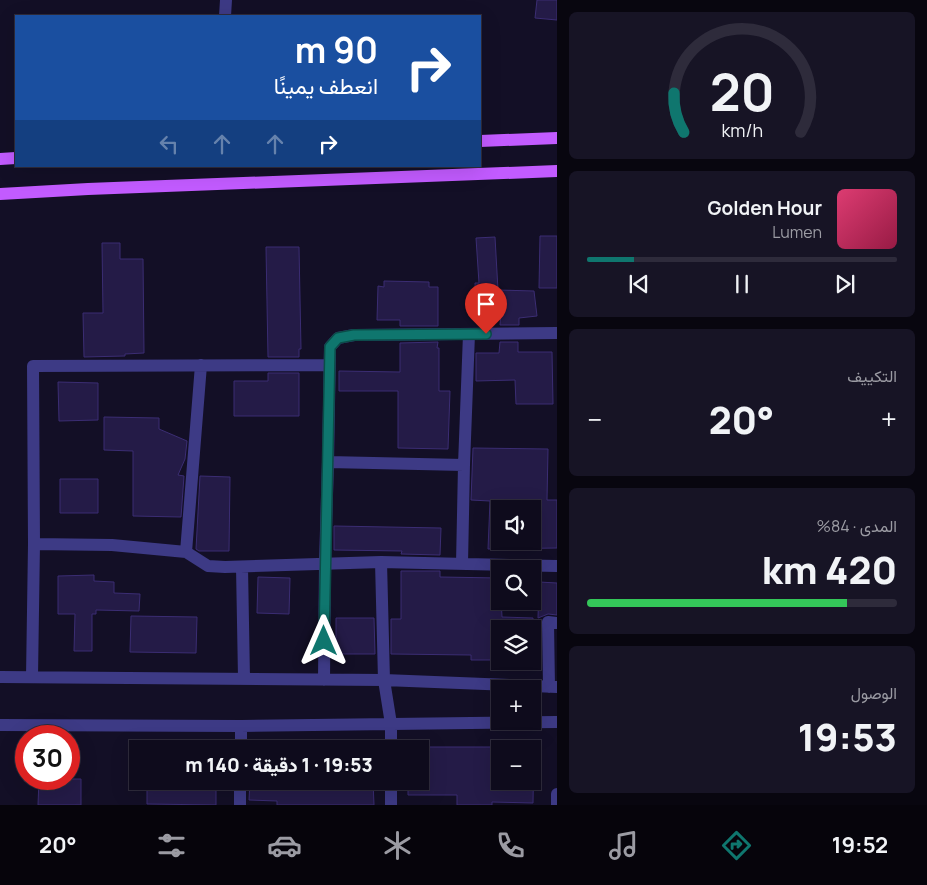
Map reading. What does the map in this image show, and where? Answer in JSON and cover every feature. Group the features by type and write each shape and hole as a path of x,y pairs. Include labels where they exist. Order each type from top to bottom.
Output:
{"main road":[{"path":"481,141 557,138"},
{"path":"0,159 15,158"},
{"path":"0,194 557,171"}],"street":[{"path":"225,15 226,0"},
{"path":"324,680 330,347 338,338 354,335 557,333"},
{"path":"462,564 470,334"},
{"path":"186,552 201,365"},
{"path":"32,677 34,544 33,366 329,366"},
{"path":"328,462 464,465"},
{"path":"34,544 112,544 186,552 208,566 242,567 382,562 557,566"},
{"path":"382,562 384,680 391,724 391,740"},
{"path":"242,567 244,678"},
{"path":"0,677 384,680 553,687 548,622 557,622"},
{"path":"0,725 241,726 557,722"},
{"path":"241,726 241,740"},
{"path":"240,790 240,805"},
{"path":"391,790 391,805"},
{"path":"556,805 557,794"}],"building":[{"path":"537,0 557,0 557,20 535,18"},
{"path":"540,236 557,236 557,288 539,288"},
{"path":"495,237 498,290 534,291 537,316 519,318 519,325 500,325 501,313 476,313 475,283 479,283 476,238"},
{"path":"102,243 120,243 120,259 143,259 144,353 125,354 125,356 84,357 83,313 103,313"},
{"path":"266,247 299,247 301,349 299,349 299,357 268,357"},
{"path":"384,281 429,282 429,287 438,287 438,326 400,326 400,320 377,320 378,286 384,287"},
{"path":"438,342 439,391 450,391 448,449 398,448 398,391 339,391 339,371 400,372 400,343"},
{"path":"500,342 518,342 518,352 552,352 553,404 516,404 515,380 476,381 476,353 499,353"},
{"path":"268,373 299,373 299,416 234,416 234,381 268,381"},
{"path":"58,382 98,383 98,420 59,421"},
{"path":"104,417 159,418 159,429 187,441 185,459 178,475 184,476 181,517 133,516 133,451 104,450"},
{"path":"473,448 548,449 547,500 557,500 557,548 541,548 541,500 491,500 491,549 488,549 490,501 471,500"},
{"path":"200,476 230,477 229,551 199,551 196,549"},
{"path":"60,479 98,479 98,513 60,513"},
{"path":"334,526 441,528 440,555 401,554 402,551 334,550"},
{"path":"401,571 440,571 440,577 491,578 491,610 502,610 502,617 533,618 533,620 491,620 491,660 471,660 471,655 391,654 391,619 401,619"},
{"path":"94,575 94,581 114,582 114,593 140,594 139,611 96,610 96,614 92,614 92,651 74,651 75,614 58,614 58,576"},
{"path":"258,577 290,578 289,614 257,613"},
{"path":"541,582 557,583 557,615 548,614 538,618 538,610 541,610"},
{"path":"131,616 197,617 196,653 130,652"},
{"path":"336,618 374,618 375,654 336,654"},
{"path":"429,747 491,747 491,790 533,790 533,803 492,802 492,805 457,805 457,795 408,795 408,790 429,790"},
{"path":"81,779 81,805 38,805 39,790 80,790"},
{"path":"147,790 216,790 216,805 147,804"},
{"path":"250,790 373,790 374,805 277,805 277,801 249,800"}],"route":[{"path":"324,641 330,347 338,338 354,335 486,334"}]}
